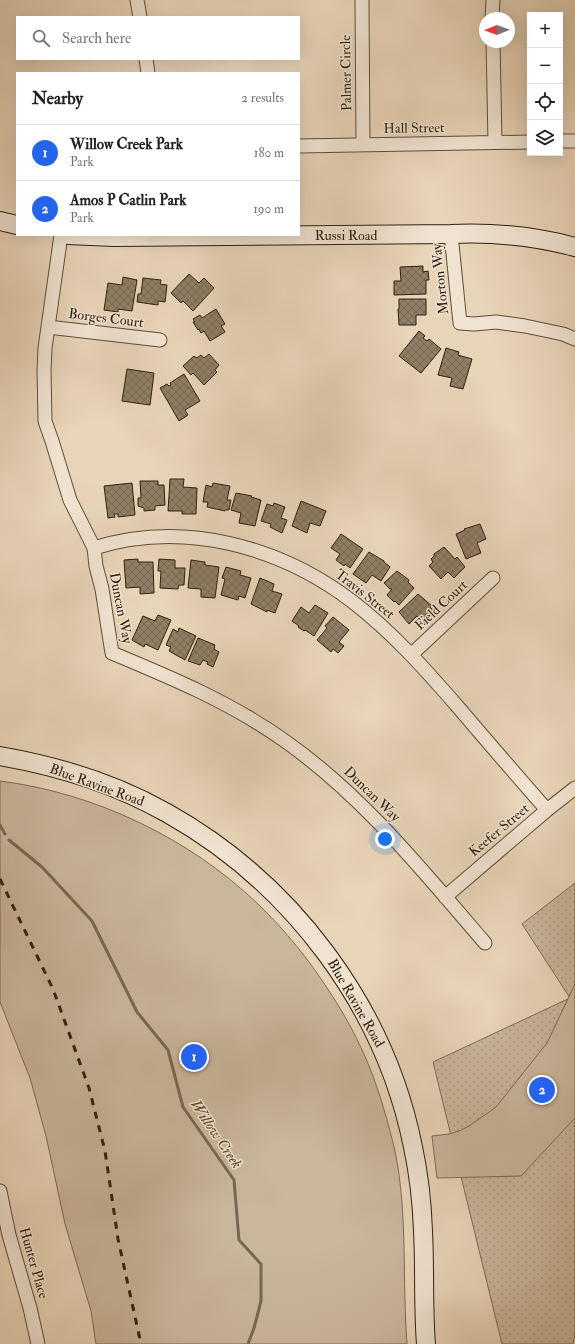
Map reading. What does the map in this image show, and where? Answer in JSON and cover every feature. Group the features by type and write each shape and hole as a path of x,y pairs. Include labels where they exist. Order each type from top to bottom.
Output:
{"main road":[{"path":"0,221 16,225"},
{"name":"Russi Road","path":"300,235 479,233 534,238 575,247"},
{"name":"Russi Road","path":"91,236 162,236"},
{"name":"Blue Ravine Road","path":"0,756 39,764 95,781 140,799 168,813 226,851 251,872 298,918 330,958 362,1008 383,1051 407,1122 413,1147 421,1196 426,1344"}],"street":[{"path":"137,0 140,16"},
{"name":"Palmer Circle","path":"362,0 364,145"},
{"path":"492,12 493,0"},
{"path":"493,48 495,142"},
{"path":"146,60 148,72"},
{"path":"563,141 575,141"},
{"name":"Hall Street","path":"300,146 527,142"},
{"name":"Morton Way","path":"451,234 460,323 474,324 496,322 525,326 563,334 575,339"},
{"name":"Duncan Way","path":"61,236 48,327 44,370 45,421 70,500 94,548 112,653 210,696 244,715 285,741 319,766 351,794 381,824 445,897"},
{"name":"Borges Court","path":"48,327 160,340"},
{"name":"Travis Street","path":"94,548 134,538 164,536 190,537 223,541 250,548 306,572 353,602 373,618 412,654 547,810"},
{"name":"Field Court","path":"412,654 493,578"},
{"name":"Keefer Street","path":"445,897 575,788"},
{"path":"445,897 485,943"},
{"name":"Hunter Place","path":"0,1191 9,1235 30,1308 38,1344"}],"shaded area":[{"path":"0,781 36,787 71,796 139,822 171,839 231,880 258,904 288,936 315,970 342,1011 361,1047 384,1108 395,1151 402,1199 407,1344 96,1344 91,1311 65,1224 46,1136 30,1078 0,1002"},
{"path":"575,883 575,1334 573,1344 502,1344 433,1062 570,998 522,924"},
{"path":"575,984 575,1118 521,1176 437,1178 432,1136 459,1131 469,1126 496,1107 547,1043"}],"building":[{"path":"423,266 423,272 428,271 429,280 426,280 426,294 394,295 394,281 401,281 400,267"},
{"path":"189,274 199,283 204,278 214,288 193,311 183,301 181,303 171,293"},
{"path":"123,277 137,280 132,311 118,309 118,312 104,310 108,283 122,285"},
{"path":"143,278 161,280 160,284 167,285 165,302 158,301 158,305 137,302 138,294 141,294"},
{"path":"399,299 426,299 426,315 416,315 416,325 399,325"},
{"path":"216,309 225,324 221,326 225,332 210,341 204,331 201,333 199,329 198,330 193,322 195,322 193,319 200,315 202,318"},
{"path":"419,331 425,336 423,338 427,341 429,339 441,349 421,373 399,356"},
{"path":"446,348 459,352 458,355 472,359 463,389 450,386 452,378 438,375"},
{"path":"209,354 219,365 215,370 217,372 204,385 193,373 191,375 183,366 194,356 197,358 201,355 204,358"},
{"path":"127,369 154,373 150,405 122,401"},
{"path":"184,374 200,401 185,410 188,415 179,421 160,388 167,384 169,386 171,385 170,383"},
{"path":"170,479 184,479 183,487 197,488 196,514 182,514 182,511 168,511"},
{"path":"140,481 158,481 158,485 164,485 165,505 155,506 155,510 144,511 144,508 138,506 138,498 141,498"},
{"path":"132,483 135,515 118,517 118,514 114,514 115,517 108,518 104,486"},
{"path":"213,483 230,486 227,500 231,500 229,510 225,511 207,507 208,502 203,502 206,485 212,487"},
{"path":"236,493 252,496 251,497 261,500 255,526 239,523 241,513 231,510"},
{"path":"301,501 326,511 320,526 310,523 307,533 292,526"},
{"path":"274,503 285,507 281,518 287,520 282,533 270,527 271,524 261,521 267,504 273,506"},
{"path":"480,524 486,539 477,543 481,553 466,559 456,534 465,530 464,529"},
{"path":"341,534 363,549 350,568 345,564 344,566 336,560 340,554 331,548"},
{"path":"444,547 455,559 457,557 465,567 454,578 448,572 441,579 429,566 433,562 431,559 434,554"},
{"path":"369,552 384,561 390,567 381,581 372,575 366,583 353,574"},
{"path":"138,559 138,562 153,562 154,593 140,594 140,587 126,588 124,560"},
{"path":"159,559 175,560 175,568 185,568 184,585 179,585 178,589 160,588 161,571 158,571"},
{"path":"191,560 205,562 205,565 219,567 215,598 201,597 201,589 188,588"},
{"path":"226,567 241,571 240,575 251,578 245,598 239,596 238,600 221,595 225,579 222,578"},
{"path":"397,571 409,580 408,582 414,588 399,605 387,595 392,589 384,583"},
{"path":"260,578 274,584 272,591 282,594 275,613 267,610 267,612 251,604"},
{"path":"418,594 432,606 430,607 436,613 424,625 417,616 409,624 399,612"},
{"path":"315,605 328,613 314,636 298,627 299,626 292,621 301,607 309,613"},
{"path":"158,615 171,620 158,650 145,644 144,647 132,640 143,616 155,621"},
{"path":"333,617 349,630 339,642 344,646 338,653 333,649 331,652 317,640 327,628 325,626"},
{"path":"179,628 196,636 185,660 169,651 171,647 166,645 173,629 178,632"},
{"path":"198,638 215,645 214,649 219,652 213,667 207,664 208,662 203,660 200,665 188,661"}],"waterway":[{"name":"Willow Creek","path":"0,825 5,834"},
{"name":"Willow Creek","path":"9,840 42,867 92,921 137,1012 168,1050 183,1107 234,1180 239,1240 261,1264 261,1301 248,1344"}],"railway":[{"path":"0,879 53,989 89,1088 105,1151 118,1239 141,1344"}],"place":[{"name":"Willow Creek Park","path":"194,1057"},
{"name":"Amos P Catlin Park","path":"542,1090"}]}
